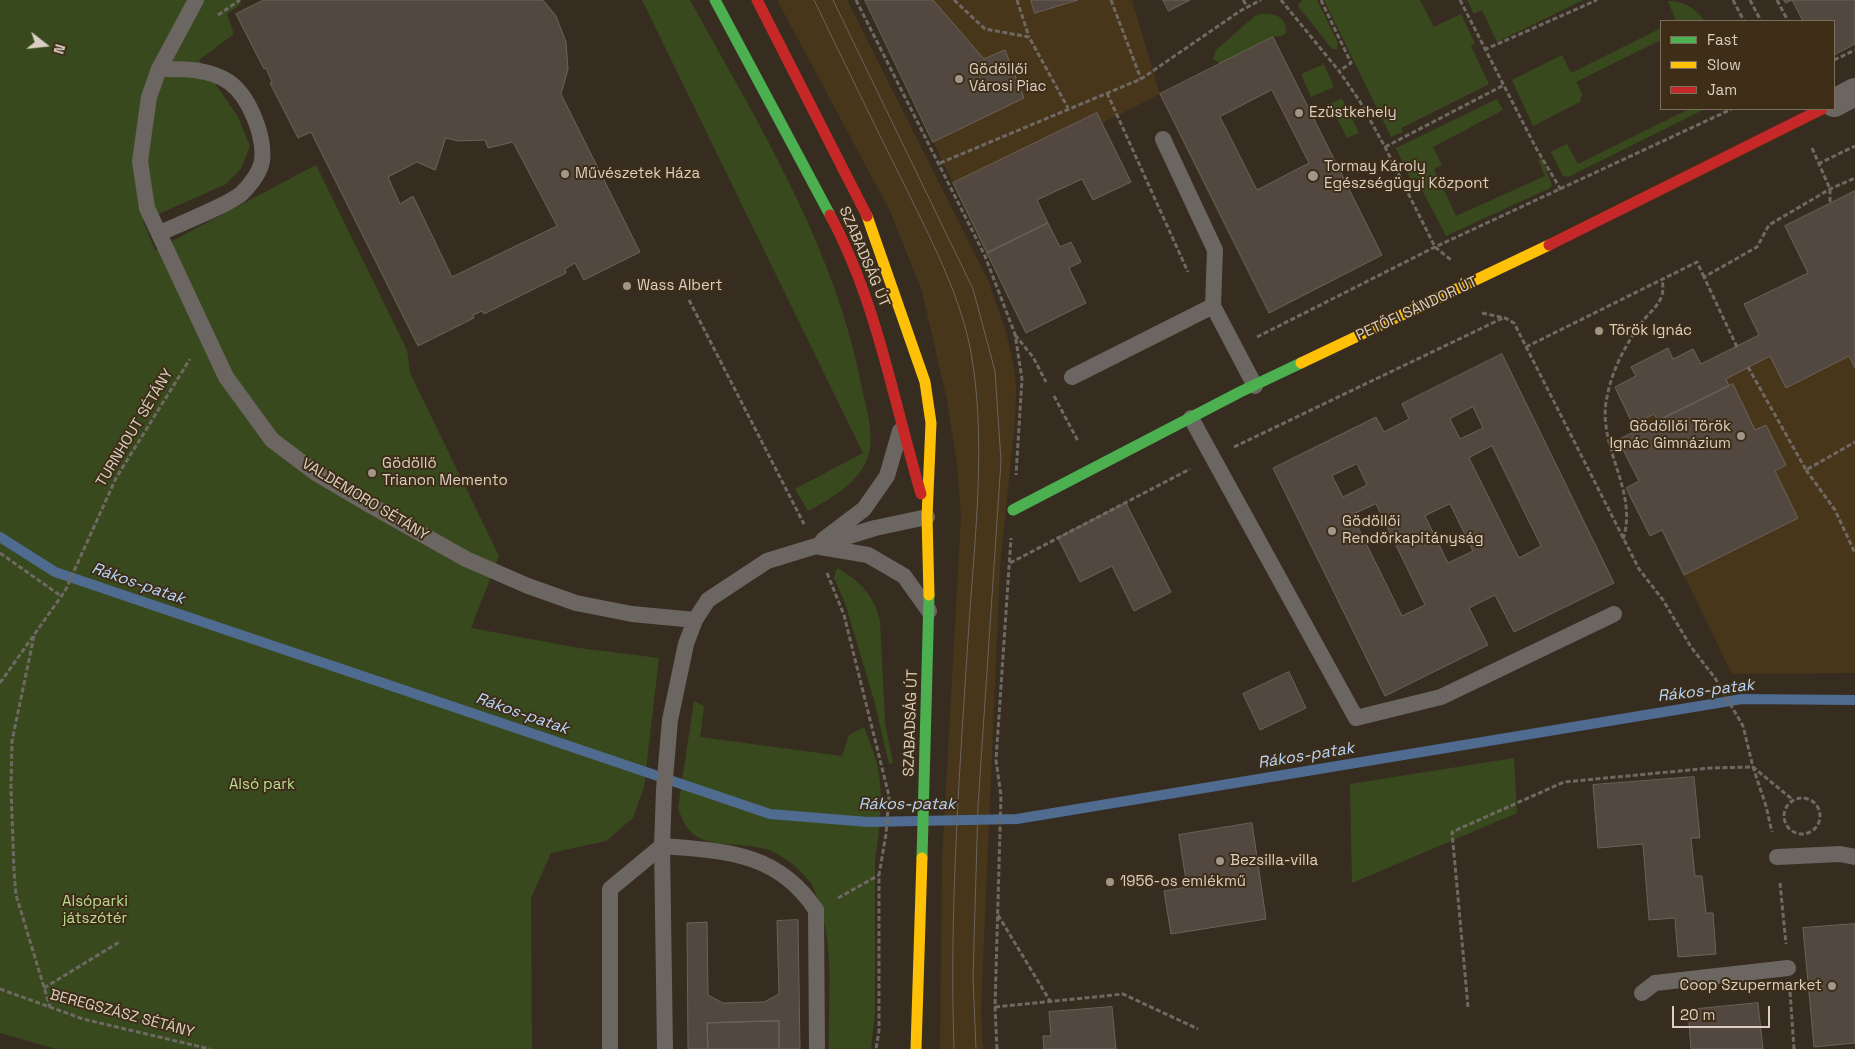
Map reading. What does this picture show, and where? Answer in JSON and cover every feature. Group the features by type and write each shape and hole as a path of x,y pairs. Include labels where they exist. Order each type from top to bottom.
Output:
{"main road":[{"name":"SZABADSÁG ÚT","path":"715,0 843,238 868,301 884,351 901,427 927,517"},
{"name":"SZABADSÁG ÚT","path":"757,0 866,213 925,382 932,423 927,517 930,613 916,1049"},
{"name":"PETŐFI SÁNDOR ÚT","path":"1013,510 1255,386 1466,286 1820,110"}],"street":[{"path":"1835,102 1855,92"}],"lane":[{"name":"VALDEMORO SÉTÁNY","path":"196,0 159,69 149,98 140,161 147,208 226,377 272,440 316,473 370,505 466,559 528,586 576,603 632,614 695,620"},
{"path":"159,69 189,69 230,82 246,103 261,132 262,162 253,180 240,195 160,234"},
{"path":"1163,139 1215,250 1209,308 1255,386"},
{"path":"1072,377 1209,308"},
{"path":"1191,418 1356,718 1441,697 1614,614"},
{"path":"816,546 864,509 887,476 901,427"},
{"path":"665,1049 662,846 664,790 670,720 686,644 695,620 708,600 767,561 876,528 927,517"},
{"path":"816,546 868,555 904,576 930,613"},
{"path":"610,1049 610,889 662,846 735,855 768,866 784,874 804,892 816,910 817,1049"},
{"path":"1777,857 1840,854 1855,857"},
{"path":"1642,993 1655,982 1788,968"}],"path":[{"path":"856,0 940,163 985,256 1015,334 1022,379 996,760 1002,796 999,833 995,1007 996,1049"},
{"path":"954,0 985,29 1029,37"},
{"path":"1017,0 1029,37 1068,108"},
{"path":"1110,0 1141,79"},
{"path":"1243,0 1248,7"},
{"path":"940,163 1141,79 1261,0"},
{"path":"1281,0 1339,71 1385,147 1435,247 1452,260 1479,311 1488,316 1505,318 1514,323 1639,569 1663,600 1691,647 1715,678 1743,726"},
{"path":"1321,0 1351,63 1339,71"},
{"path":"1460,0 1536,148 1561,190"},
{"path":"1484,50 1597,0"},
{"path":"1733,0 1743,20"},
{"path":"1750,0 1760,20"},
{"path":"1777,0 1787,20"},
{"path":"1835,60 1855,50"},
{"path":"1385,147 1504,85"},
{"path":"1107,92 1209,308"},
{"path":"1234,349 1435,247 1730,110"},
{"path":"1801,119 1818,164 1830,189 1830,203"},
{"path":"1818,164 1855,146"},
{"path":"1704,277 1757,247 1769,226 1830,189 1855,178"},
{"path":"1526,347 1697,262 1736,347"},
{"path":"1623,539 1627,526 1626,506 1610,450 1605,407 1614,372 1623,353 1638,327 1660,301 1663,287 1662,278"},
{"path":"1009,564 1213,457 1505,318"},
{"name":"TURNHOUT SÉTÁNY","path":"0,683 65,591 116,478 205,334"},
{"path":"1015,334 1033,357 1047,383"},
{"path":"1748,367 1806,470 1835,510 1855,553"},
{"path":"1052,392 1093,468"},
{"path":"1806,470 1855,442"},
{"path":"0,553 61,596"},
{"path":"34,635 14,726 11,787 16,894 50,1007"},
{"path":"1468,1007 1452,832 1564,782 1711,768 1753,768 1793,800"},
{"path":"876,1049 879,1031 879,875 886,834 889,796"},
{"path":"1802,798 1811,800 1818,807 1820,816 1818,825 1811,832 1802,834 1793,832 1787,825 1784,816 1787,807 1793,800 1802,798"},
{"path":"816,910 879,875"},
{"path":"998,914 1050,1001"},
{"path":"44,988 121,941"},
{"path":"1788,968 1794,1049"},
{"name":"BEREGSZÁSZ SÉTÁNY","path":"0,989 105,1025 210,1049"},
{"path":"995,1007 1123,994 1198,1029"}],"shaded area":[{"path":"777,0 847,0 988,280 1006,332 1014,368 1016,389 1015,422 1000,566 981,1010 983,1049 940,1049 942,862 961,516 957,465 947,400 922,291 890,211"},
{"name":"Gödöllői Városi Piac","path":"865,0 1031,0 1036,13 1078,0 1132,0 1160,94 1102,123 1097,113 953,183"},
{"name":"Gödöllői Török Ignác Gimnázium","path":"1855,191 1855,673 1732,674 1662,530 1650,536 1626,488 1639,481 1618,440 1637,431 1615,387 1636,377 1631,367 1668,348 1673,359 1693,349 1701,364 1759,335 1744,304 1808,273 1785,226"}],"green space":[{"name":"Alsó park","path":"0,0 239,0 241,4 227,14 234,34 199,60 238,117 250,146 241,169 226,184 143,221 155,250 316,165 407,350 410,373 499,556 471,628 579,648 659,658 644,787 633,818 606,841 551,853 531,898 532,1049 56,1049 0,1033"},
{"path":"642,0 690,0 793,190 835,289 851,340 871,438 869,453 860,472 845,488 808,511 795,489 863,453"},
{"path":"1302,0 1317,0 1338,43 1337,49 1332,49 1298,6"},
{"path":"1324,0 1420,0 1434,27 1461,14 1475,43 1471,46 1489,84 1401,128 1403,132 1391,137"},
{"path":"1467,0 1583,0 1497,42 1482,10 1474,14"},
{"path":"1668,1 1679,2 1689,6 1698,12 1703,20 1676,20"},
{"path":"1271,14 1279,17 1284,23 1286,33 1282,36 1273,37 1220,64 1213,59 1216,50 1255,16"},
{"path":"1660,28 1660,40 1576,82 1582,94 1580,102 1533,126 1512,80 1562,55 1571,73"},
{"path":"1324,64 1334,87 1311,97 1301,74"},
{"path":"1342,98 1359,133 1347,138 1330,104"},
{"path":"1497,99 1503,110 1433,147 1442,165 1434,169 1456,216 1545,176 1539,161 1541,156 1552,185 1550,188 1446,236 1416,178 1411,180 1396,148"},
{"path":"1687,110 1703,110 1568,177 1563,176 1551,152 1567,144 1578,164"},
{"path":"837,568 853,578 870,596 880,621 885,723 893,763 889,764 874,700 845,603 834,578"},
{"path":"694,701 704,706 700,737 842,756 849,735 864,727 877,764 881,799 875,860 875,1013 871,1049 829,1049 830,988 828,946 820,906 808,879 791,863 773,852 756,847 707,841 693,834 684,822 678,808"},
{"path":"1514,758 1517,813 1352,883 1350,784"}],"building":[{"name":"Művészetek Háza","path":"264,0 543,0 556,16 566,42 568,69 561,94 640,252 584,280 575,263 565,269 566,273 484,314 482,311 473,315 474,318 418,346 311,132 298,138 270,83 272,82 266,68 264,69 236,14","holes":["446,138 458,141 485,140 488,148 513,142 557,226 452,277 413,196 400,204 388,177 417,162 435,170"]},
{"name":"Gödöllői Városi Piac","path":"865,0 933,0 984,59 1005,50 1024,98 933,142"},
{"path":"1031,0 1078,0 1035,13"},
{"path":"1163,0 1190,0 1169,11"},
{"path":"1792,0 1855,0 1855,44 1835,54 1835,20 1802,20"},
{"name":"Tormay Károly Egészségügyi Központ","path":"1273,37 1382,255 1269,313 1160,94","holes":["1272,90 1309,163 1257,190 1220,117"]},
{"path":"1097,113 1131,182 1093,200 1082,179 1037,200 1048,223 987,253 953,183"},
{"path":"1855,191 1855,368 1849,356 1786,388 1770,356 1726,379 1729,386 1658,421 1654,414 1633,425 1615,387 1636,376 1631,367 1668,348 1673,359 1693,349 1701,364 1759,335 1744,304 1808,273 1785,226"},
{"path":"1048,223 1060,247 1071,242 1081,262 1069,268 1086,303 1026,333 987,253"},
{"name":"Gödöllői Rendőrkapitányság","path":"1502,354 1614,583 1514,632 1495,595 1469,608 1488,645 1385,696 1273,468 1376,417 1384,432 1409,419 1402,404","holes":["1473,407 1483,428 1460,439 1450,419","1492,446 1541,546 1519,558 1469,458","1357,464 1367,485 1343,497 1332,476","1376,504 1425,605 1402,616 1352,515","1450,504 1473,551 1448,563 1425,516"]},
{"path":"1733,384 1755,430 1766,425 1786,465 1775,471 1798,518 1684,575 1662,530 1650,536 1626,488 1639,481 1618,440"},
{"path":"1126,503 1171,592 1134,611 1112,566 1080,582 1058,538"},
{"path":"1289,672 1306,708 1260,730 1243,694"},
{"path":"1694,777 1700,838 1691,838 1695,876 1702,876 1706,913 1713,913 1716,954 1678,957 1675,918 1649,920 1643,844 1598,848 1593,785"},
{"name":"Bezsilla-villa","path":"1252,823 1266,919 1171,934 1164,891 1187,887 1179,835"},
{"path":"798,920 800,1049 779,1049 779,1021 707,1023 708,1049 688,1049 687,923 707,922 708,995 723,1003 764,1002 779,994 777,921"},
{"name":"Coop Szupermarket","path":"1855,924 1855,1043 1814,1047 1803,928"},
{"path":"1758,1003 1763,1049 1691,1049 1688,1010"},
{"path":"1112,1007 1116,1049 1044,1049 1043,1036 1051,1036 1049,1012"},
{"path":"779,1021 779,1049 708,1049 707,1023"}],"waterway":[{"name":"Rákos-patak","path":"0,537 55,572 770,814 868,822 1017,819 1742,699 1855,700"}],"tram line":[{"path":"814,0 924,225 951,285 965,326 975,381 978,415 978,486 956,837 953,943 954,1049"},
{"path":"833,0 973,289 995,371 1001,461 978,806 973,977 976,1049"}],"traffic: fast":[{"path":"715,0 830,215"},
{"path":"1013,510 1240,392 1301,363"},
{"path":"922,858 929,595"}],"traffic: slow":[{"path":"867,216 925,382 931,423 927,517 929,595"},
{"path":"1301,363 1549,245"},
{"path":"916,1049 922,858"}],"traffic: jam":[{"path":"757,0 867,216"},
{"path":"1549,245 1820,110"},
{"path":"830,215 846,248 872,317 921,494"}],"place":[{"name":"Gödöllői Városi Piac","path":"959,79"},
{"name":"Ezüstkehely","path":"1299,113"},
{"name":"Művészetek Háza","path":"565,174"},
{"name":"Tormay Károly Egészségügyi Központ","path":"1313,176"},
{"name":"Wass Albert","path":"627,286"},
{"name":"Török Ignác","path":"1599,331"},
{"name":"Gödöllői Török Ignác Gimnázium","path":"1741,436"},
{"name":"Gödöllő Trianon Memento","path":"372,473"},
{"name":"Gödöllői Rendőrkapitányság","path":"1332,531"},
{"name":"Bezsilla-villa","path":"1220,861"},
{"name":"1956-os emlékmű","path":"1110,882"},
{"name":"Coop Szupermarket","path":"1832,986"}],"park label":[{"name":"Alsóparki játszótér","path":"95,910"}]}
